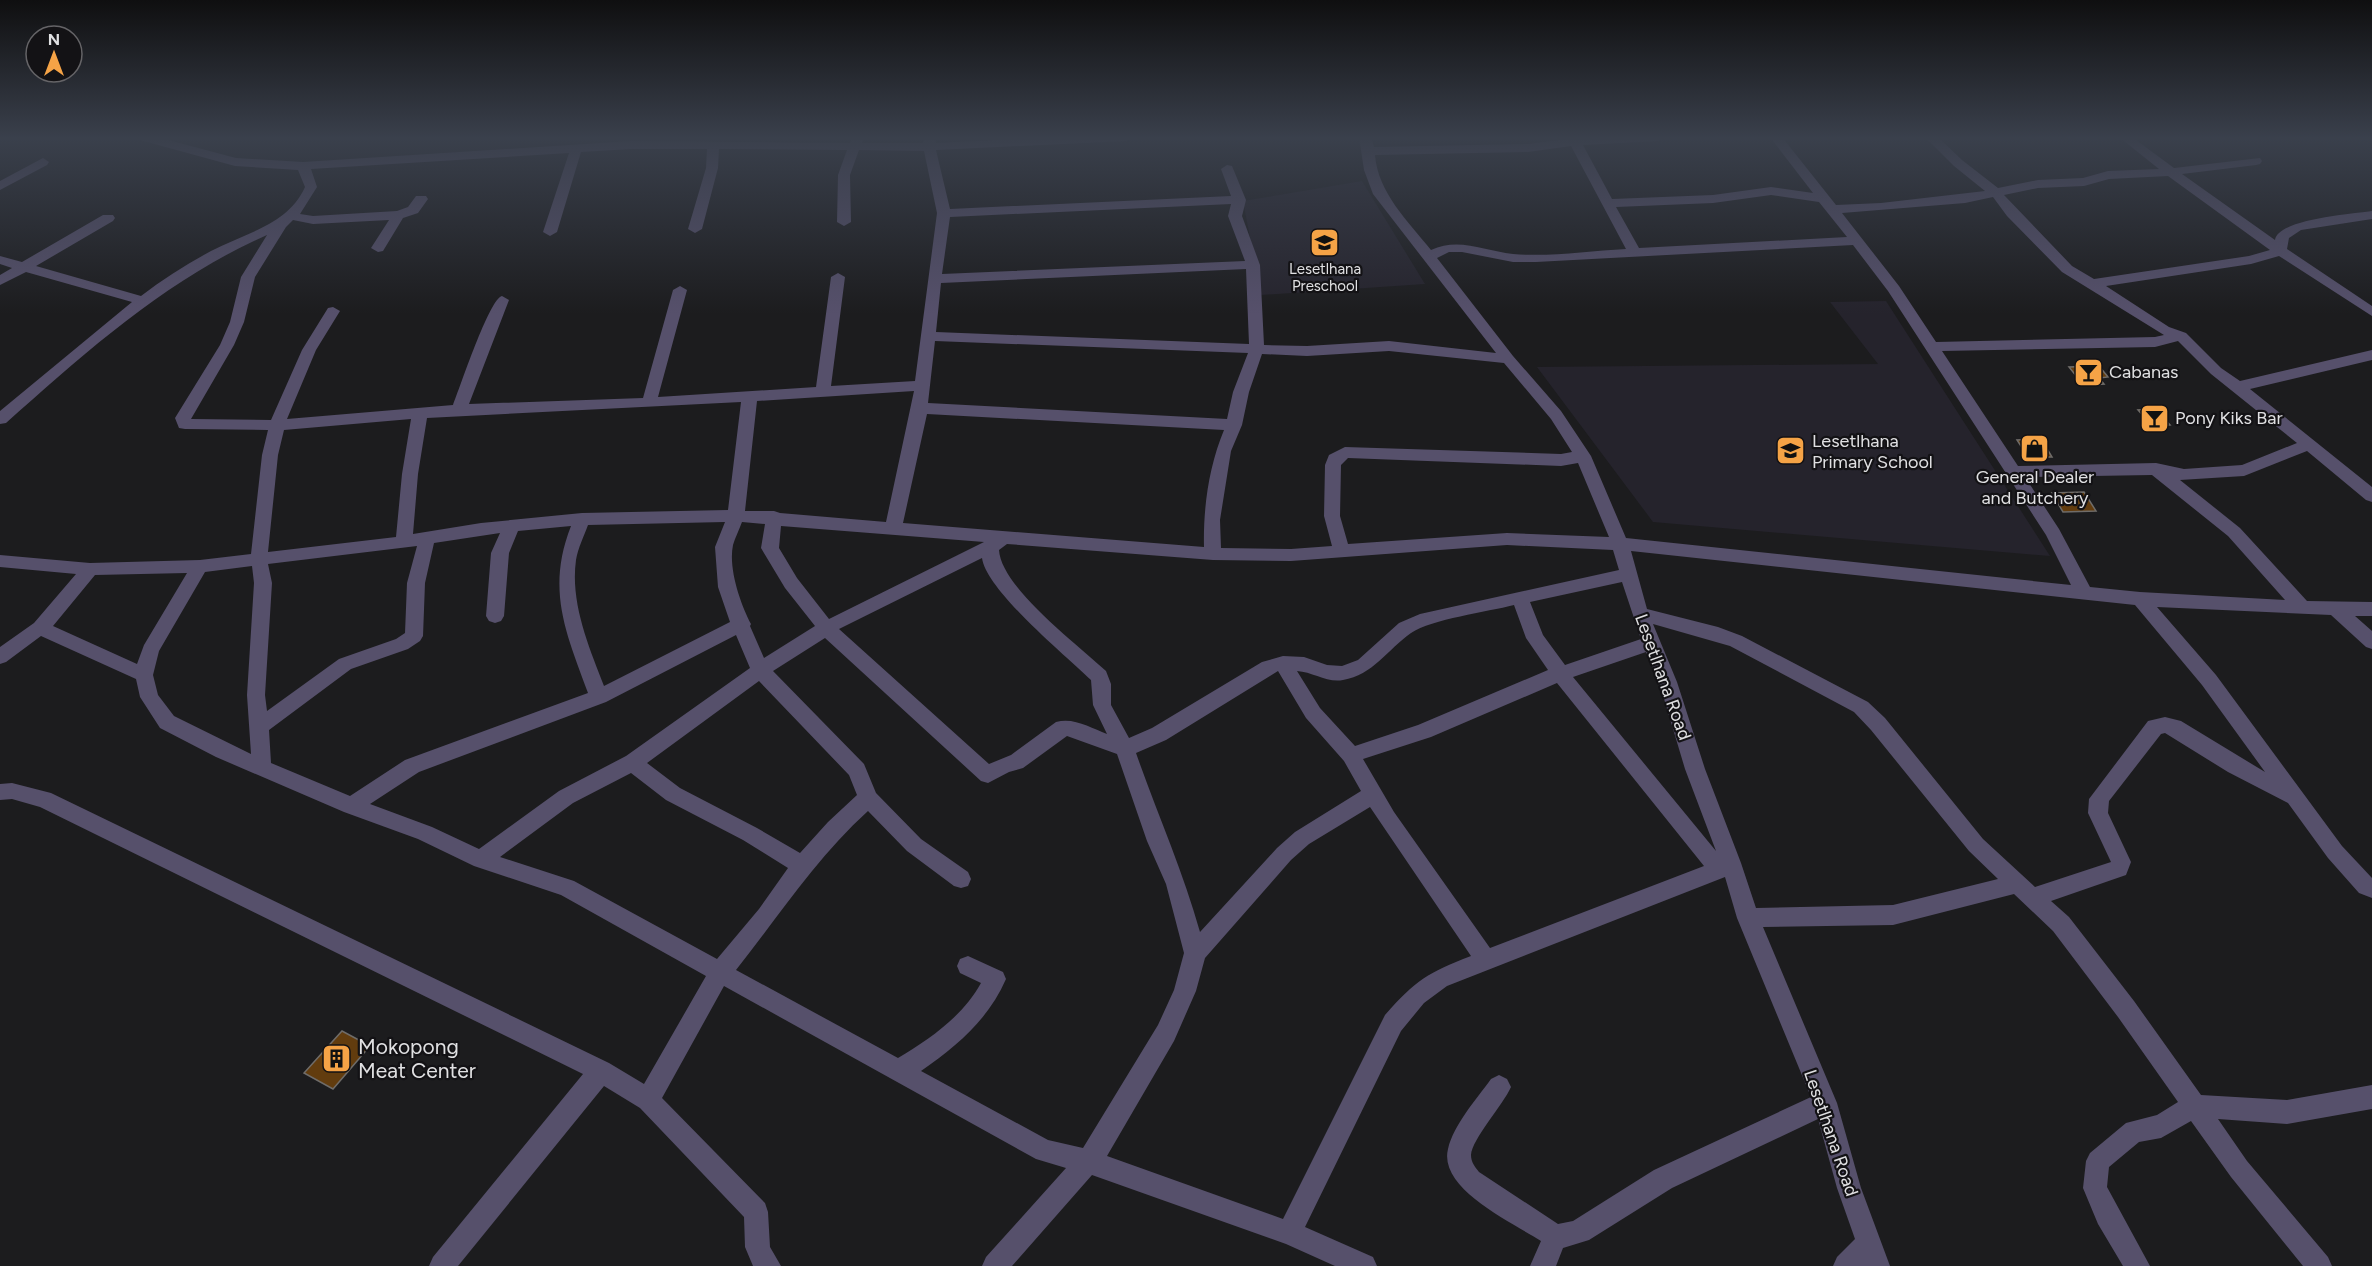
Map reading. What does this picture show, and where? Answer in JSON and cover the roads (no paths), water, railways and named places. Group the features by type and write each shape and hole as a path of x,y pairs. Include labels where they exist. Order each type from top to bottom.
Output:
{"street":[{"path":"308,196 286,220 248,277 237,322 227,345 183,421 197,426 276,425 459,410 649,403 923,385"},
{"path":"550,232 561,196"},
{"path":"695,229 704,196"},
{"path":"843,196 844,222"},
{"path":"893,529 920,408 934,279 944,213 941,196"},
{"path":"1213,554 1213,509 1223,451 1234,425 1240,392 1257,348 1253,265 1235,216 1239,200 1237,196"},
{"name":"Lesetlhana Road","path":"1382,196 1508,359 1556,415 1583,456 1620,544 1640,614 1668,682 1725,866 1825,1103 1849,1188 1873,1255"},
{"path":"1604,196 1634,252"},
{"path":"1608,203 1713,200 1738,196"},
{"path":"1794,196 1826,203 1920,204 1975,196"},
{"path":"1821,196 1894,289 2053,533 2083,591"},
{"path":"1998,196 2067,269 2164,330 2181,336 2216,371 2372,496"},
{"path":"2204,196 2280,251 2372,312"},
{"path":"0,419 92,339 210,257 286,220 398,215 412,210 421,199"},
{"path":"944,213 1239,200"},
{"path":"378,248 398,215"},
{"path":"2280,251 2282,236 2297,227 2372,215"},
{"path":"0,281 108,218"},
{"path":"1428,256 1447,248 1462,248 1514,258 1575,257 1857,241"},
{"path":"2091,284 2240,262 2280,251"},
{"path":"0,260 144,301"},
{"path":"934,279 1253,265"},
{"path":"823,390 838,278"},
{"path":"649,403 680,290"},
{"path":"459,410 502,300"},
{"path":"262,767 256,695 263,583 259,559 270,455 276,425 299,369 333,311"},
{"path":"927,336 1320,351 1389,346 1456,356 1508,359"},
{"path":"1932,347 2155,342 2181,336"},
{"path":"2237,387 2372,355"},
{"path":"750,395 736,516 724,547 727,587 732,606 759,670 806,715 857,770 868,798 914,845 961,879"},
{"path":"920,408 1234,425"},
{"path":"404,542 410,474 420,413"},
{"path":"2013,471 2156,469 2184,475 2244,470 2309,444"},
{"path":"1342,552 1332,516 1333,465 1335,459 1345,452 1561,460 1583,456"},
{"path":"2156,469 2234,532 2302,608"},
{"path":"0,561 90,568 200,566 582,519 736,516 774,517 999,542 1213,554 1291,555 1455,541 1507,539 1620,544 2140,598 2302,608 2372,609"},
{"path":"774,517 770,548 791,583 826,628 988,775 1004,765 1016,762 1056,732 1067,728 1125,749 1159,734 1268,667 1283,663 1304,664 1327,672 1342,673 1364,665 1405,628 1426,619 1587,582 1628,575"},
{"path":"582,519 568,560 569,597 576,634 599,697"},
{"path":"495,616 500,553 510,527"},
{"path":"259,727 345,664 402,644 414,636 416,583 427,538"},
{"path":"481,860 566,797 633,762 759,670 826,628 999,542"},
{"path":"999,542 991,562 1013,596 1099,676 1102,684 1102,705 1125,749 1157,841 1176,884 1195,953"},
{"path":"200,566 150,650 144,675 149,697 167,722 223,751 351,806 425,833 481,860 567,888 1044,1150 1086,1161 1289,1233 1364,1266"},
{"path":"0,657 8,644 40,628 56,612 90,568"},
{"path":"1289,1233 1393,1023 1416,996 1439,979 1725,866 1582,703 1535,638 1520,598"},
{"path":"2140,598 2209,680 2335,852 2366,886 2372,889"},
{"path":"2334,607 2372,642"},
{"path":"1640,614 1718,634 1736,641 1861,707 1878,724 1976,845 2061,924 2126,1009 2193,1106 2281,1222 2319,1266"},
{"path":"351,806 412,765 599,697 741,624"},
{"path":"40,628 144,675"},
{"path":"1351,755 1424,731 1561,673 1652,642"},
{"path":"1283,663 1313,713 1351,755 1372,795 1486,960"},
{"path":"2033,897 2119,868 2121,862 2098,813 2098,799 2155,727 2161,725 2174,727 2235,766 2295,797"},
{"path":"633,762 644,774 687,802 752,835 802,865"},
{"path":"0,792 12,791 44,799 601,1071 648,1100 756,1212 756,1245 761,1259 768,1266"},
{"path":"995,1266 1096,1152 1166,1033 1185,991 1195,953 1284,854 1302,838 1372,795"},
{"path":"648,1100 720,973 766,916 802,865 835,828 868,798"},
{"path":"1748,918 1893,915 2016,884"},
{"path":"899,1071 942,1044 989,995 995,979 968,966"},
{"path":"442,1266 601,1071"},
{"path":"1499,1087 1459,1150 1461,1167 1470,1181 1554,1236 1566,1236 1580,1231 1663,1179 1825,1103"},
{"path":"2137,1266 2107,1215 2095,1188 2098,1161 2134,1131 2161,1126 2193,1106 2287,1112 2372,1097"},
{"path":"1543,1266 1554,1236"},
{"path":"1846,1266 1873,1255"}],"place":[{"name":"Lesetlhana Preschool","path":"1325,242"},
{"name":"Cabanas","path":"2088,372"},
{"name":"Pony Kiks Bar","path":"2154,418"},
{"name":"General Dealer and Butchery","path":"2035,448"},
{"name":"Lesetlhana Primary School","path":"1791,451"},
{"name":"Mokopong Meat Center","path":"337,1059"}]}
